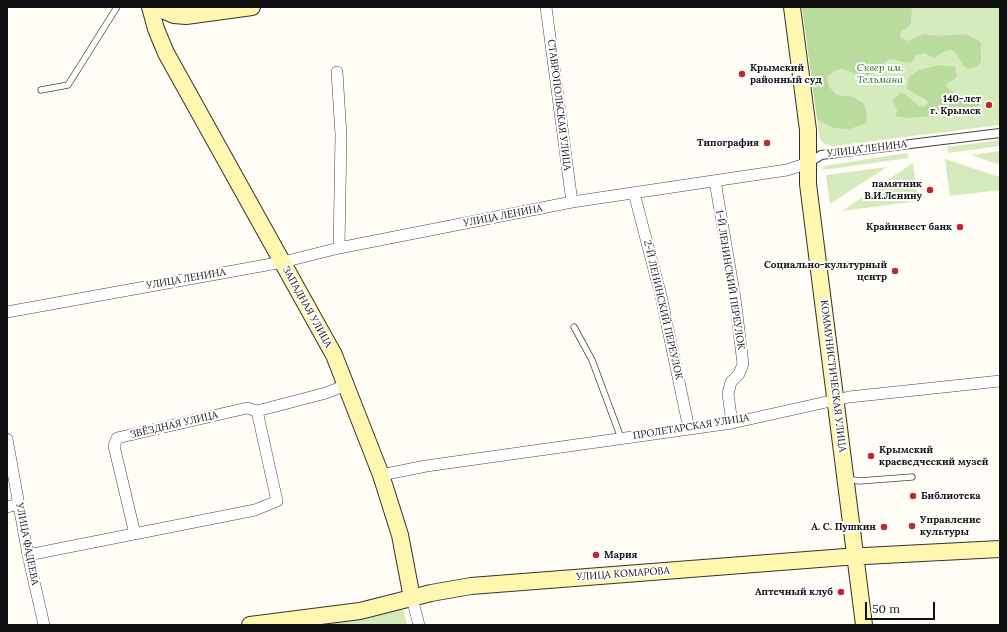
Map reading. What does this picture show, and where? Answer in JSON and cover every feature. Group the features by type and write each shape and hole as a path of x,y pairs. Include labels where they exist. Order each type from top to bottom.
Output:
{"main road":[{"name":"ЗАПАДНАЯ УЛИЦА","path":"150,7 156,29 166,53 334,355 382,475 400,535 412,598"},
{"path":"155,7 174,15 186,16 252,7"},
{"name":"КОММУНИСТИЧЕСКАЯ УЛИЦА","path":"792,7 808,130 808,184 857,557 864,625"},
{"name":"УЛИЦА КОМАРОВА","path":"250,625 314,621 360,612 430,593 471,586 857,557 1000,549"}],"street":[{"name":"СТАВРОПОЛЬСКАЯ УЛИЦА","path":"546,7 572,202"},
{"path":"337,72 340,135 339,248"},
{"name":"УЛИЦА ЛЕНИНА","path":"7,312 283,262 339,248 572,202 792,169 808,163 821,155 1000,133"},
{"name":"1-Й ЛЕНИНСКИЙ ПЕРЕУЛОК","path":"715,181 735,298 743,364 739,374 732,382 728,394 732,423"},
{"name":"2-Й ЛЕНИНСКИЙ ПЕРЕУЛОК","path":"634,193 661,296 689,429"},
{"name":"ПРОЛЕТАРСКАЯ УЛИЦА","path":"382,475 426,466 732,423 836,400 1000,381"},
{"name":"ЗВЁЗДНАЯ УЛИЦА","path":"135,534 114,446 117,438 247,408 257,411 326,393 346,385"},
{"path":"28,555 256,510 277,502 257,411"},
{"name":"УЛИЦА ФАДЕЕВА","path":"7,439 28,555 44,625"},
{"path":"7,507 19,504"},
{"name":"ЗАПАДНАЯ УЛИЦА","path":"412,598 419,625"}],"lane":[{"path":"40,90 68,85 117,7"},
{"path":"574,327 592,360 621,438"},
{"path":"846,479 859,481 912,477"}],"green space":[{"name":"Сквер им. Тельмана","path":"802,7 1000,7 1000,125 834,146 827,145 821,141 819,134"},
{"path":"802,7 912,7 911,23 900,32 901,38 908,41 924,34 940,36 965,34 979,41 981,44 981,62 976,67 969,69 965,67 954,51 950,50 943,52 934,58 924,53 916,55 912,62 909,63 890,59 884,63 878,71 868,75 861,76 843,69 836,70 827,77 829,87 837,95 853,97 863,103 866,109 867,120 866,123 849,129 834,128 817,119"},
{"path":"940,65 955,67 957,76 955,79 947,83 946,87 962,99 983,98 979,106 968,112 960,114 908,118 896,116 897,110 892,100 901,93 905,94 920,107 926,106 928,103 926,100 907,89 908,78 919,70"},
{"path":"1000,140 1000,146 948,153 947,147"},
{"path":"1000,151 1000,165 971,155"},
{"path":"907,153 909,158 822,170 824,166"},
{"path":"945,159 1000,177 1000,190 950,196"},
{"path":"913,163 918,201 842,211"},
{"path":"887,167 830,204 826,175"},
{"path":"403,607 407,625 312,625"}],"place":[{"name":"Крымский районный суд","path":"742,74"},
{"name":"140-лет г. Крымск","path":"989,105"},
{"name":"Типография","path":"767,143"},
{"name":"памятник В.И.Ленину","path":"930,190"},
{"name":"Крайинвест банк","path":"960,227"},
{"name":"Социально-культурный центр","path":"895,271"},
{"name":"Крымский краеведческий музей","path":"871,456"},
{"name":"Библиотека","path":"913,496"},
{"name":"Управление культуры","path":"912,526"},
{"name":"А. С. Пушкин","path":"884,527"},
{"name":"Мария","path":"596,555"},
{"name":"Аптечный клуб","path":"841,592"}]}
